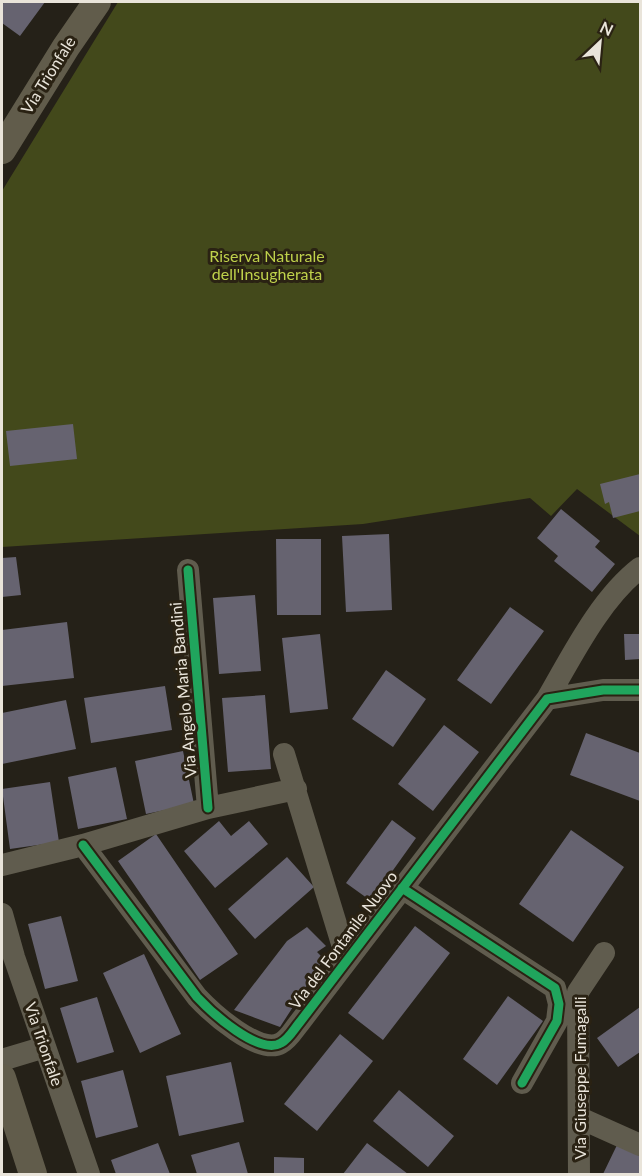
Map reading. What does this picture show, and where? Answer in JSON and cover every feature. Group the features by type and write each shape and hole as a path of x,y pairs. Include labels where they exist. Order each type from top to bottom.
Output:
{"main road":[{"name":"Via Trionfale","path":"2,150 97,2"},
{"path":"2,1078 33,1174"}],"street":[{"name":"Via del Fontanile Nuovo","path":"83,845 206,1007 259,1044 274,1046 281,1043 288,1037 547,699 599,613 640,568"},
{"name":"Via Angelo Maria Bandini","path":"188,570 208,808"},
{"path":"547,699 603,690 640,690"},
{"path":"284,754 347,960"},
{"path":"2,865 83,845 208,808 296,789"},
{"path":"402,888 555,988 559,1004 558,1021 522,1083"},
{"name":"Via Trionfale","path":"2,914 14,957 89,1174"},
{"name":"Via Giuseppe Fumagalli","path":"579,1174 578,992 604,953"},
{"path":"2,1060 45,1047"},
{"path":"580,1118 640,1145"}],"green space":[{"name":"Riserva Naturale dell'Insugherata","path":"118,2 640,2 640,536 577,489 551,516 530,498 363,524 2,547 2,191"}],"building":[{"path":"4,2 45,2 20,36 2,23"},
{"path":"73,424 77,459 10,466 6,431"},
{"path":"640,474 640,511 613,518 609,502 605,504 600,484"},
{"path":"561,509 600,541 595,547 615,564 592,592 554,561 558,556 537,538"},
{"path":"389,534 392,610 346,612 342,536"},
{"path":"276,539 321,539 321,615 277,615"},
{"path":"16,557 21,595 2,597 2,558"},
{"path":"255,595 261,671 219,674 213,598"},
{"path":"510,607 544,631 491,704 457,680"},
{"path":"67,622 74,678 2,686 2,630"},
{"path":"320,634 328,709 290,713 282,638"},
{"path":"624,634 640,634 640,659 625,660"},
{"path":"386,670 426,699 393,747 352,719"},
{"path":"165,686 172,730 91,743 84,698"},
{"path":"265,695 271,769 228,772 222,698"},
{"path":"66,700 76,749 2,764 2,713"},
{"path":"444,725 479,752 433,811 398,784"},
{"path":"586,733 640,753 640,801 570,775"},
{"path":"183,751 194,804 146,814 135,761"},
{"path":"116,767 127,819 78,829 68,777"},
{"path":"50,782 59,842 10,849 2,789"},
{"path":"392,820 416,838 371,901 346,883"},
{"path":"219,821 231,836 249,821 268,844 215,888 184,851"},
{"path":"571,830 624,867 573,942 519,904"},
{"path":"156,834 238,954 200,980 118,861"},
{"path":"287,857 314,887 255,939 228,909"},
{"path":"61,916 78,981 45,989 28,924"},
{"path":"415,926 450,953 383,1040 348,1013"},
{"path":"307,927 326,946 317,952 324,959 280,1027 234,1010 287,941"},
{"path":"144,954 181,1034 140,1053 103,973"},
{"path":"508,996 543,1021 497,1085 463,1059"},
{"path":"97,997 114,1052 77,1063 60,1008"},
{"path":"640,1007 640,1052 618,1067 597,1038"},
{"path":"340,1034 373,1061 317,1131 284,1104"},
{"path":"231,1062 244,1122 179,1136 166,1076"},
{"path":"123,1070 138,1127 96,1138 81,1081"},
{"path":"399,1090 454,1136 428,1167 373,1121"},
{"path":"239,1142 248,1174 197,1174 191,1155"},
{"path":"158,1143 170,1174 116,1174 111,1160"},
{"path":"367,1143 408,1174 343,1174"},
{"path":"617,1145 640,1156 640,1174 603,1174"},
{"path":"274,1157 304,1158 304,1174 274,1174"}],"cycle path":[{"path":"188,570 208,808"},
{"path":"83,845 197,997 224,1022 248,1038 272,1045 281,1043 291,1034 547,699 603,690 640,690"},
{"path":"402,888 555,988 559,1004 557,1021 522,1083"}]}
